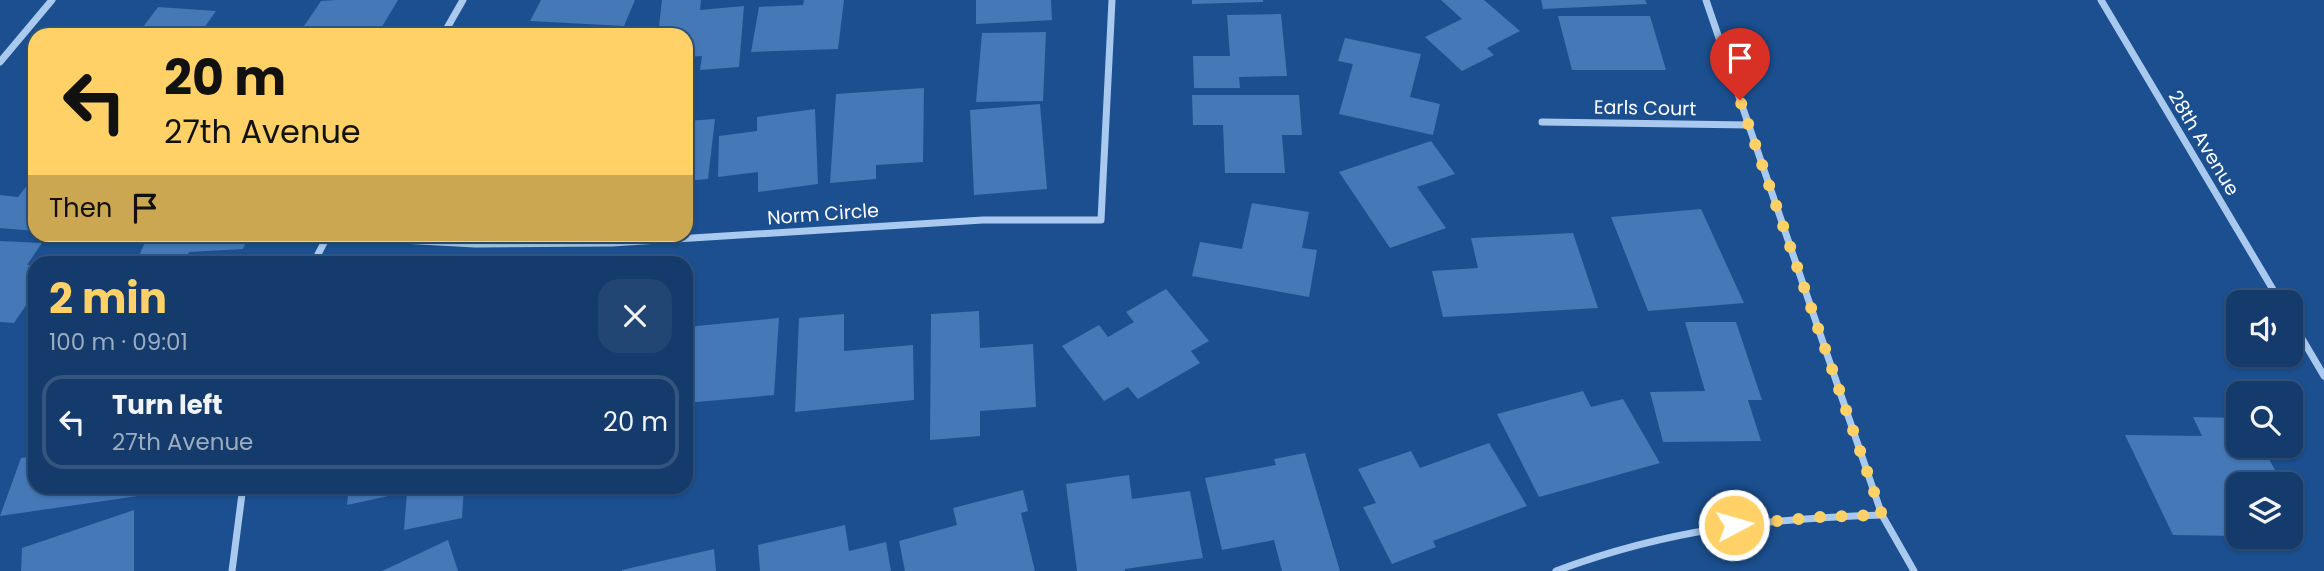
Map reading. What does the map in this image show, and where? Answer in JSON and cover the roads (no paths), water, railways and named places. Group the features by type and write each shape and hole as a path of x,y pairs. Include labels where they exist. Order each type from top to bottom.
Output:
{"street":[{"path":"29,28 52,0"},
{"path":"447,28 463,0"},
{"name":"Norm Circle","path":"693,237 983,220 1101,220 1112,0"},
{"path":"1706,0 1882,515 1914,571"},
{"name":"28th Avenue","path":"2101,0 2273,290"},
{"path":"0,62 28,29"},
{"name":"Earls Court","path":"1542,122 1749,125"},
{"name":"Norm Circle","path":"442,242 626,242"},
{"path":"2303,340 2324,376"},
{"path":"233,571 242,494"},
{"path":"1556,571 1637,544 1734,525 1819,517 1882,515"}]}
